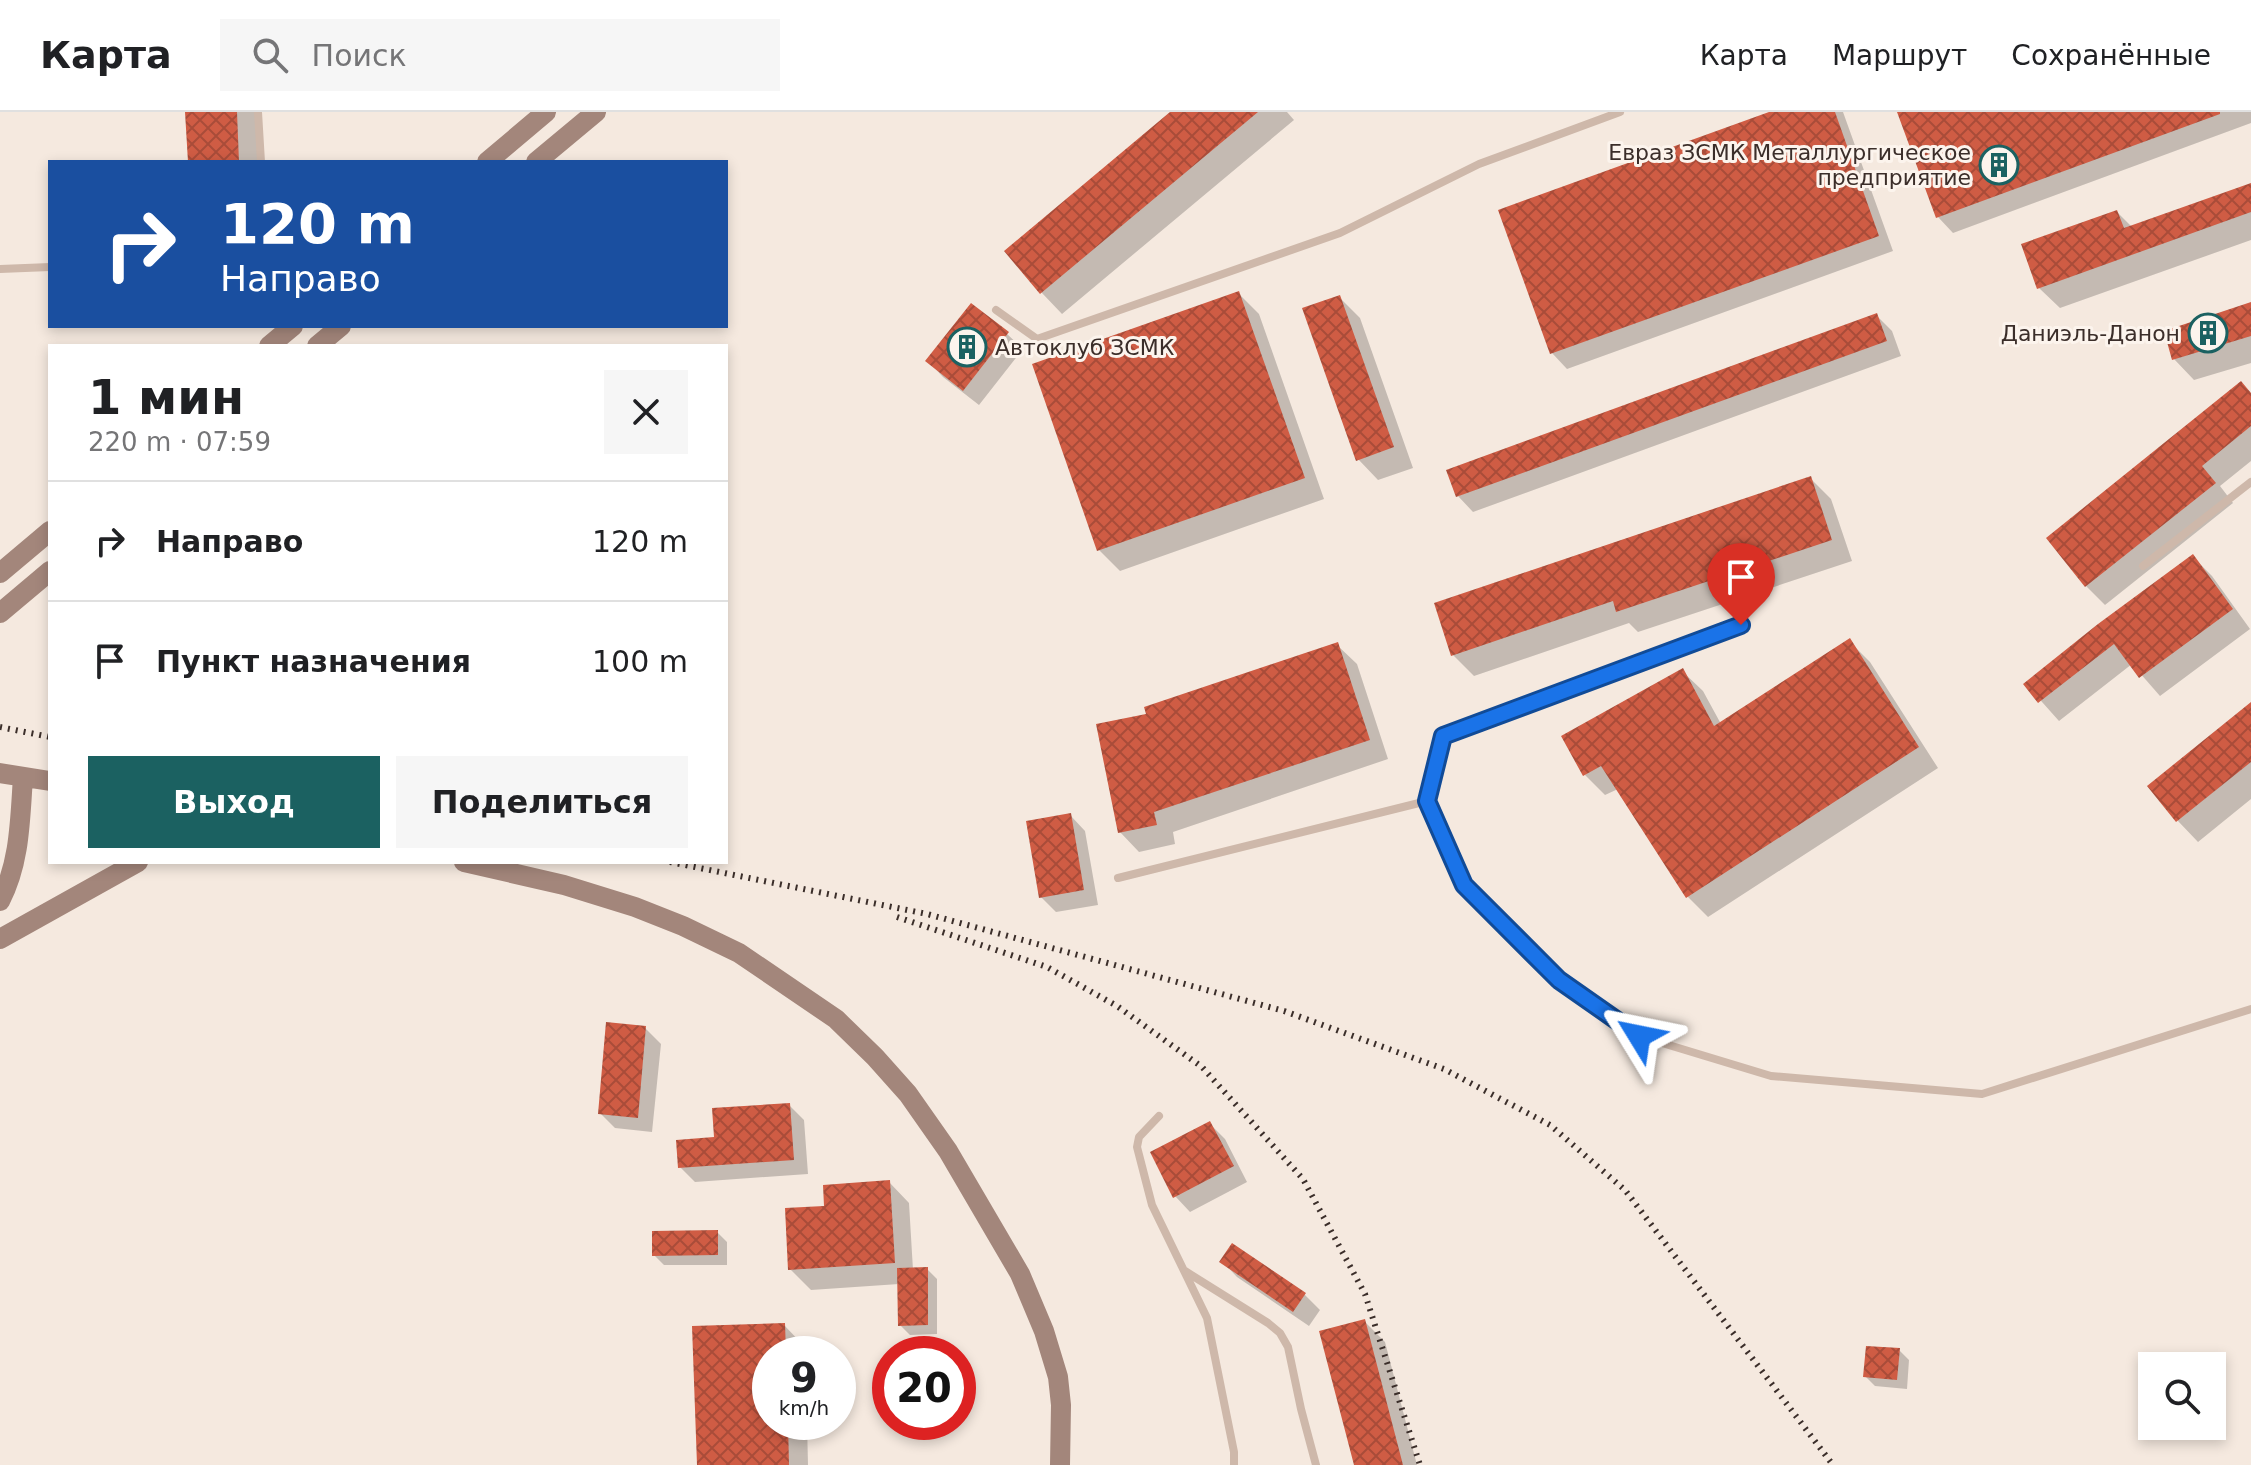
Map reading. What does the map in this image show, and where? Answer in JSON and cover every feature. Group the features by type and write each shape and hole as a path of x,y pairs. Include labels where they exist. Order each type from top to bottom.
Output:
{"main road":[{"path":"489,160 546,112"},
{"path":"538,160 596,112"},
{"path":"271,344 291,328"},
{"path":"319,344 339,328"},
{"path":"0,573 48,533"},
{"path":"0,613 48,573"},
{"path":"0,773 48,781"},
{"path":"0,901 19,845 23,777"},
{"path":"0,939 134,864"},
{"path":"473,864 564,885 683,926 739,953 800,994 836,1019 875,1057 908,1094 948,1151 1020,1274 1044,1331 1058,1377 1060,1465"}],"lane":[{"path":"258,112 261,160"},
{"path":"996,310 1037,339 1340,233 1479,164 1620,112"},
{"path":"0,269 48,267"},
{"path":"2143,566 2251,482"},
{"path":"1741,625 1443,736 1427,801 1464,885 1559,980 1639,1036 1771,1076 1982,1094 2251,1009"},
{"path":"1118,878 1427,801"},
{"path":"1159,1116 1139,1137 1137,1147 1152,1205 1207,1318 1234,1465"},
{"path":"1184,1271 1280,1333 1288,1347 1316,1465"}],"building":[{"path":"185,112 237,112 239,160 188,160"},
{"path":"1170,112 1258,112 1040,294 1004,251"},
{"path":"1769,112 1835,112 1879,236 1550,354 1498,210"},
{"name":"Евраз ЗСМК Металлургическое предприятие","path":"1897,112 2220,112 2220,114 1936,218"},
{"path":"2251,183 2251,212 2037,289 2021,244 2117,210 2124,228"},
{"path":"1239,291 1305,478 1097,551 1032,364"},
{"path":"1340,295 1394,447 1356,461 1302,308"},
{"name":"Даниэль-Данон","path":"2251,302 2251,336 2172,360 2164,331"},
{"name":"Автоклуб ЗСМК","path":"971,303 1009,332 963,391 925,361"},
{"path":"1877,313 1887,341 1456,497 1446,470"},
{"path":"2241,381 2251,393 2251,426 2202,466 2216,483 2085,587 2046,538"},
{"path":"1811,476 1832,540 1616,612 1613,601 1451,656 1434,603"},
{"path":"2193,554 2233,609 2139,678 2114,644 2038,703 2023,684"},
{"path":"1850,638 1919,747 1686,898 1601,766 1583,776 1561,736 1683,668 1714,726"},
{"path":"1338,642 1370,740 1154,812 1157,825 1118,833 1096,724 1146,714 1144,707"},
{"path":"2251,702 2251,762 2176,822 2147,786"},
{"path":"1071,813 1084,890 1039,898 1026,821"},
{"path":"606,1022 646,1026 638,1118 598,1114"},
{"path":"790,1103 794,1160 678,1168 676,1140 714,1137 712,1108"},
{"path":"1210,1121 1234,1166 1173,1198 1150,1152"},
{"path":"890,1180 895,1263 788,1270 785,1208 824,1206 823,1185"},
{"path":"718,1230 718,1255 652,1256 652,1231"},
{"path":"1232,1243 1306,1293 1293,1312 1219,1262"},
{"path":"928,1267 928,1325 898,1326 897,1268"},
{"path":"1365,1319 1403,1465 1354,1465 1319,1331"},
{"path":"785,1323 785,1336 752,1336 752,1440 788,1440 789,1465 697,1465 692,1326"},
{"path":"1866,1346 1900,1348 1897,1380 1863,1377"}],"railway":[{"path":"0,727 48,737"},
{"path":"680,864 927,914 1284,1011 1444,1069 1550,1125 1625,1190 1833,1465"},
{"path":"897,917 1047,967 1117,1006 1202,1067 1303,1179 1365,1294 1420,1465"}],"place":[{"name":"Евраз ЗСМК Металлургическое предприятие","path":"1999,165"},
{"name":"Даниэль-Данон","path":"2208,333"},
{"name":"Автоклуб ЗСМК","path":"967,347"}],"route":[{"path":"1639,1036 1559,980 1464,885 1427,801 1443,736 1741,625"}]}
